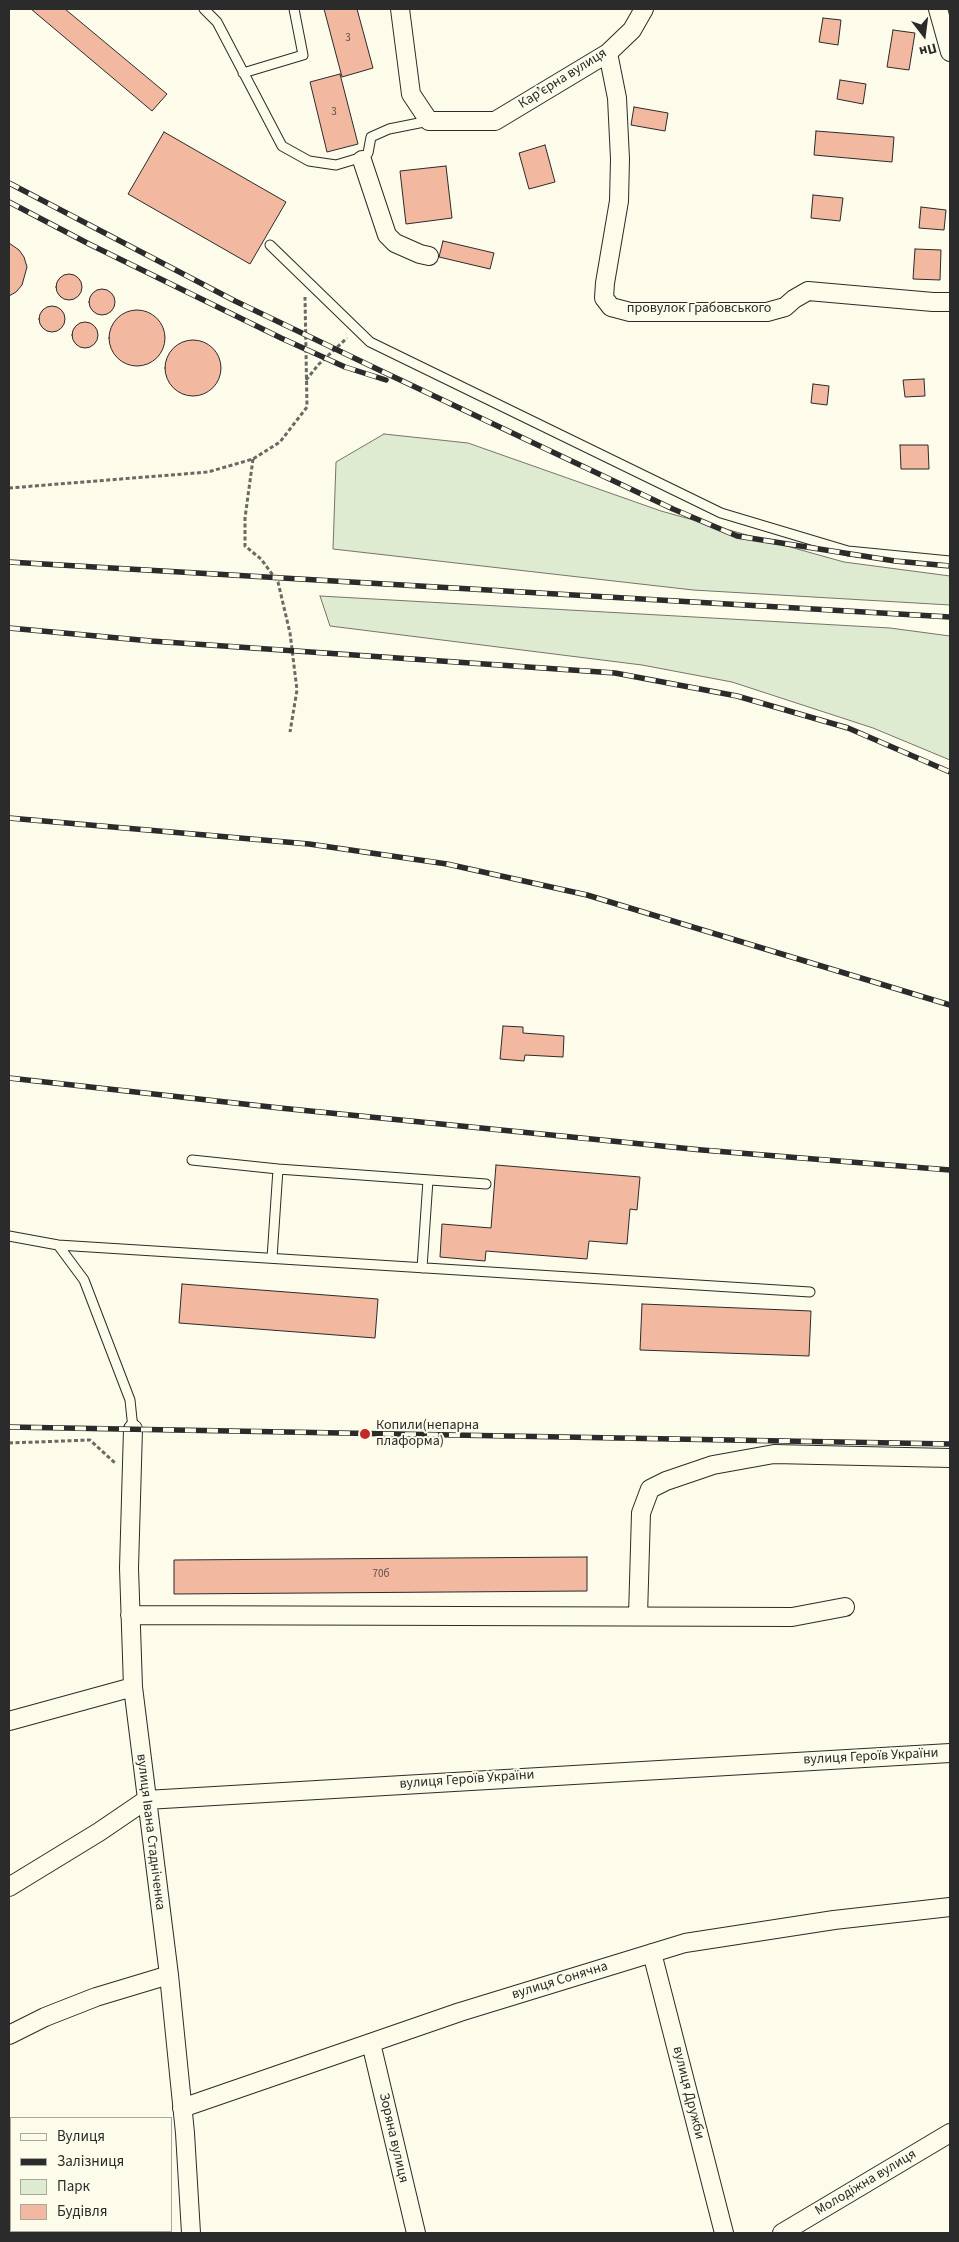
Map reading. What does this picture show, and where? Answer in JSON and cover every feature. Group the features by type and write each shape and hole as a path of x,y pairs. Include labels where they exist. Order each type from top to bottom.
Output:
{"street":[{"path":"400,9 411,94 429,122"},
{"name":"Карʼєрна вулиця","path":"429,122 495,121 608,53 632,30 644,9"},
{"path":"938,9 950,52"},
{"name":"провулок Грабовського","path":"608,53 617,98 620,158 619,201 604,284 604,298 611,307 630,312 767,312 786,307 794,299 808,292 950,302"},
{"path":"362,160 387,235 395,244 429,256"},
{"name":"вулиця Івана Стадніченка","path":"133,1430 130,1477 129,1568 133,1687 168,1975 182,2108 178,2134 191,2233"},
{"path":"638,1616 641,1513 650,1489 666,1481 713,1465 774,1454 950,1458"},
{"path":"130,1615 792,1617 844,1607"},
{"path":"9,1721 133,1687"},
{"name":"вулиця Героїв України","path":"146,1800 950,1753"},
{"path":"9,1887 99,1832 146,1800"},
{"name":"вулиця Сонячна","path":"182,2108 460,2012 694,1941 834,1920 950,1907"},
{"name":"вулиця Дружби","path":"652,1953 724,2233"},
{"path":"9,2035 45,2017 96,1997 168,1975"},
{"name":"Зоряна вулиця","path":"371,2044 416,2233"},
{"name":"Молодіжна вулиця","path":"782,2233 950,2133"}],"lane":[{"path":"204,9 217,22 282,146 309,162 336,165 356,159 362,160 368,152 371,137 389,129 429,122"},
{"path":"243,73 303,55 294,9"},
{"path":"270,245 370,342 721,514 848,551 950,561"},
{"path":"192,1160 278,1169 486,1184"},
{"path":"272,1258 278,1169"},
{"path":"422,1268 428,1180"},
{"path":"9,1236 58,1245 810,1292"},
{"path":"58,1245 84,1280 130,1400 133,1430"}],"path":[{"path":"9,488 208,472 253,459 280,442 307,407 305,279"},
{"path":"306,380 319,364 356,328"},
{"path":"253,459 245,518 245,546 261,560 278,582 290,633 296,690 290,732"},
{"path":"9,1443 90,1440 130,1477"}],"green space":[{"path":"384,434 468,443 661,511 844,562 950,576 950,605 693,590 333,549 336,462"},
{"path":"320,596 890,628 950,636 950,760 873,728 732,682 642,665 330,626"}],"building":[{"path":"31,9 65,9 167,94 152,111"},
{"path":"324,9 357,9 373,68 342,77"},
{"path":"823,18 841,20 838,45 819,42"},
{"path":"893,30 915,33 909,70 887,67"},
{"path":"340,74 358,144 327,152 310,82"},
{"path":"840,80 866,84 863,104 837,99"},
{"path":"634,107 668,113 665,131 631,125"},
{"path":"816,131 894,137 892,162 814,155"},
{"path":"164,132 286,202 250,264 128,194"},
{"path":"545,145 555,182 529,189 519,153"},
{"path":"446,166 452,218 406,224 400,171"},
{"path":"813,195 843,198 840,221 811,218"},
{"path":"921,207 946,210 944,230 919,228"},
{"path":"443,241 494,253 490,269 439,257"},
{"path":"9,243 19,250 24,257 27,267 22,285 9,296"},
{"path":"915,249 941,250 940,280 913,279"},
{"path":"69,274 78,278 82,287 78,296 69,300 60,296 56,287 60,278"},
{"path":"102,289 111,293 115,302 111,311 102,315 93,311 89,302 93,293"},
{"path":"52,306 61,310 65,319 61,328 52,332 43,328 39,319 43,310"},
{"path":"131,310 143,310 153,314 161,322 165,338 161,354 153,362 143,366 131,366 121,362 113,354 109,344 109,332 113,322 121,314"},
{"path":"85,322 94,326 98,335 94,344 85,348 76,344 72,335 76,326"},
{"path":"187,340 199,340 209,344 217,352 221,368 217,384 209,392 199,396 187,396 177,392 169,384 165,374 165,362 169,352 177,344"},
{"path":"924,379 925,396 905,397 903,380"},
{"path":"813,384 829,386 827,405 811,403"},
{"path":"900,445 928,445 929,469 901,469"},
{"path":"503,1026 523,1027 523,1033 564,1036 563,1057 525,1055 524,1061 500,1059"},
{"path":"496,1165 640,1177 637,1210 630,1209 627,1244 589,1241 587,1259 486,1251 485,1261 440,1257 442,1224 491,1228"},
{"path":"182,1284 378,1299 375,1338 179,1323"},
{"path":"642,1304 811,1311 809,1356 640,1350"},
{"path":"587,1557 587,1591 174,1594 174,1560"}],"railway":[{"path":"9,183 235,301 673,509 737,536 895,561 950,566"},
{"path":"9,202 89,244 281,338 345,367 386,380"},
{"path":"9,562 950,617"},
{"path":"9,628 151,641 615,673 737,696 848,728 950,772"},
{"path":"9,818 309,844 447,864 587,895 950,1005"},
{"path":"9,1078 280,1108 702,1150 950,1170"},
{"path":"9,1427 950,1444"}],"place":[{"name":"Копили(непарна плаформа)","path":"365,1434"}]}
